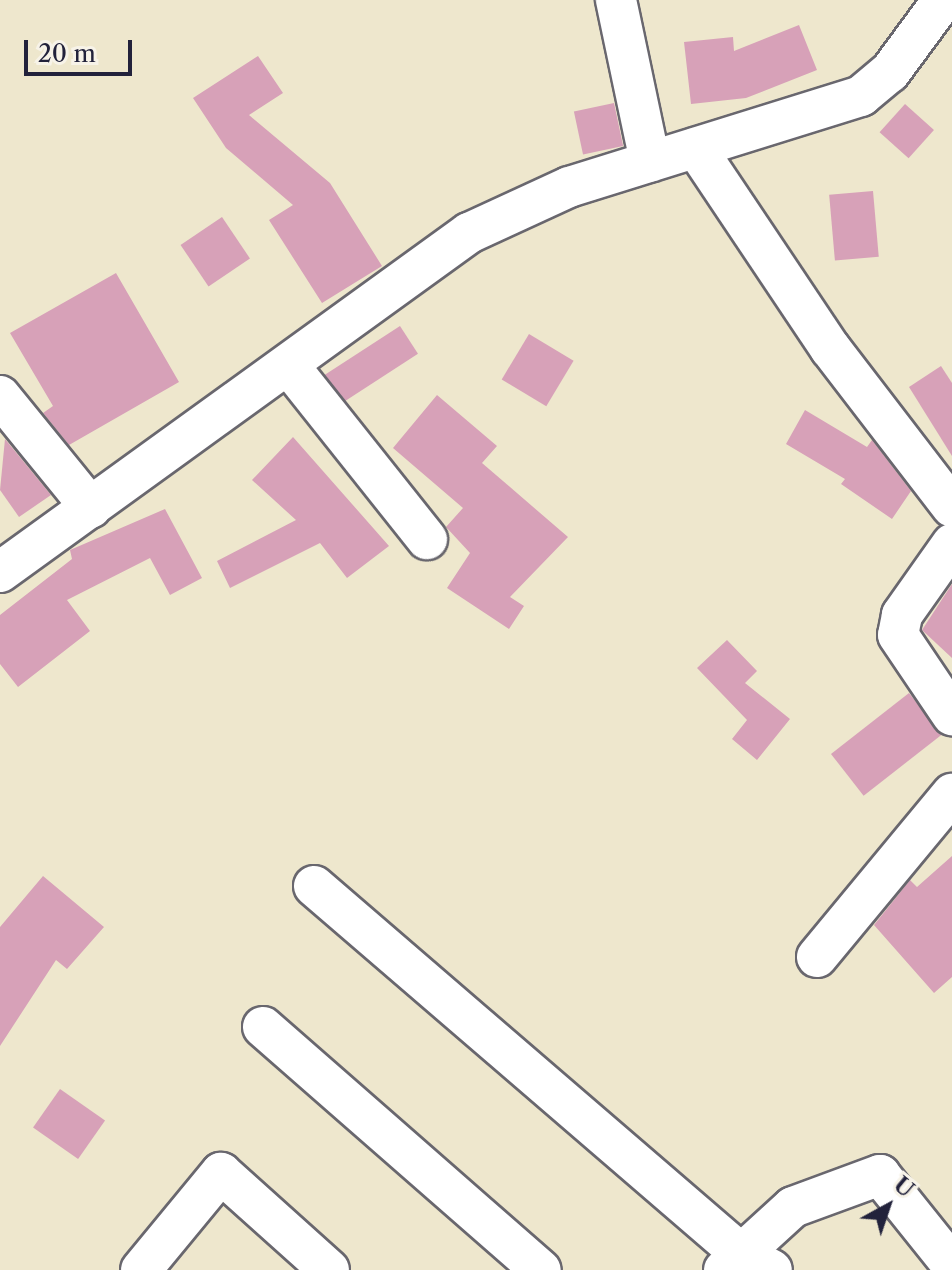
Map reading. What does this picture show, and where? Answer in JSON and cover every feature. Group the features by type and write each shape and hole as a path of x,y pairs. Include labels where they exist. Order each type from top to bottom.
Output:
{"street":[{"path":"616,0 650,161"},
{"path":"0,572 290,367 469,233 516,208 650,161 861,96 890,72 943,0"},
{"path":"696,148 830,348 952,507"},
{"path":"290,367 427,539"},
{"path":"0,396 91,508"},
{"path":"952,544 902,615 898,635 952,715"},
{"path":"817,957 952,794"},
{"path":"314,886 745,1264 793,1207 880,1175 952,1265"},
{"path":"263,1027 541,1270"},
{"path":"141,1270 221,1173 329,1270"}],"building":[{"path":"799,25 817,70 746,98 691,104 684,42 733,37 734,51"},
{"path":"258,56 283,93 249,115 330,183 382,266 322,303 269,220 293,205 226,148 193,98"},
{"path":"614,103 623,146 583,155 574,112"},
{"path":"905,104 934,130 909,158 880,132"},
{"path":"873,191 879,257 835,261 829,195"},
{"path":"222,217 250,258 209,286 181,245"},
{"path":"116,273 179,382 69,445 43,413 53,406 10,333"},
{"path":"400,326 418,354 342,403 325,375"},
{"path":"529,334 574,361 546,406 502,379"},
{"path":"941,366 952,383 952,456 909,387"},
{"path":"437,395 497,446 482,463 568,537 510,597 524,606 509,629 447,588 470,553 446,527 463,508 393,448"},
{"path":"805,410 867,447 872,440 911,491 892,519 841,484 845,479 786,444"},
{"path":"293,437 389,546 347,578 320,543 230,588 217,561 296,520 252,480"},
{"path":"5,439 51,495 19,517 0,490"},
{"path":"165,509 202,578 170,595 150,558 67,600 90,631 18,687 0,664 0,615 72,559 70,550"},
{"path":"952,584 952,658 922,630"},
{"path":"727,640 757,671 745,683 790,719 757,760 732,739 747,720 697,668"},
{"path":"909,693 942,735 864,796 831,754"},
{"path":"952,856 952,977 934,993 874,925 910,880 917,887"},
{"path":"43,876 104,927 67,969 56,960 0,1046 0,927"},
{"path":"60,1089 105,1121 78,1159 33,1128"}]}
